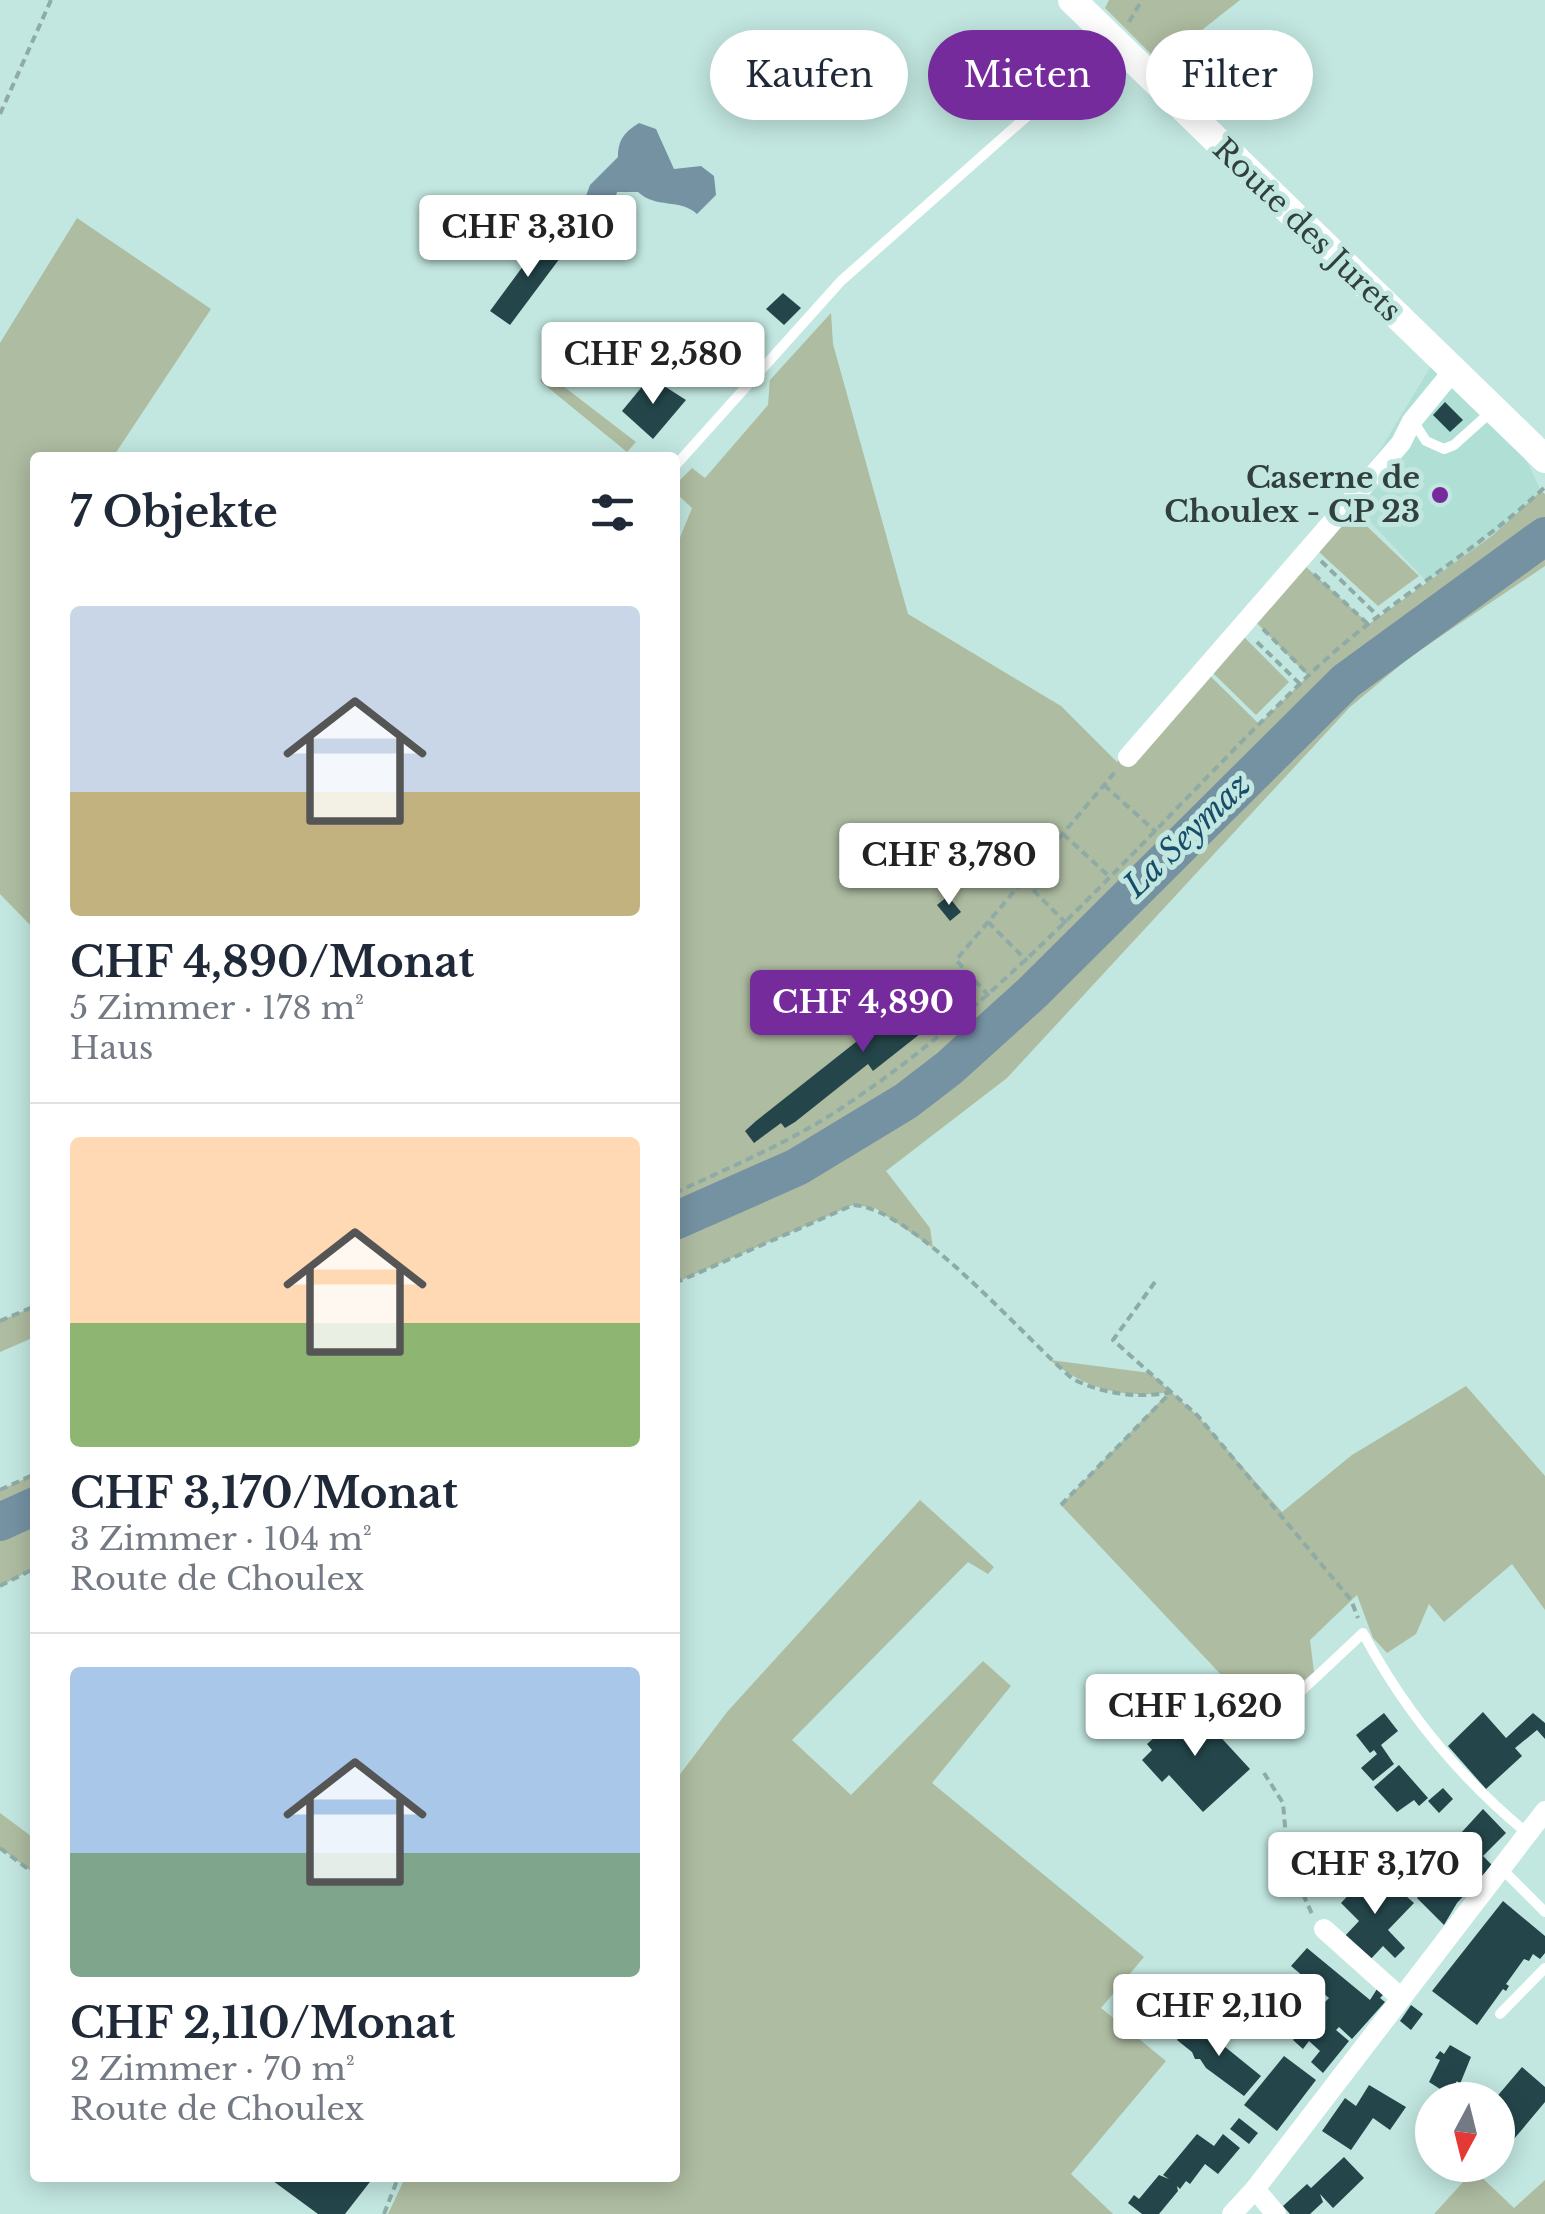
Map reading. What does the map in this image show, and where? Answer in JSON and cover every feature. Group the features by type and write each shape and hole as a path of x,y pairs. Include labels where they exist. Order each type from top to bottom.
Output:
{"street":[{"name":"Route des Jurets","path":"1072,0 1103,30"},
{"name":"Route des Jurets","path":"1126,53 1452,371 1541,448"},
{"path":"1128,757 1401,443 1412,420 1452,371"},
{"path":"1232,2214 1545,1811"},
{"path":"1324,1929 1401,1998"},
{"path":"1255,2189 1276,2214"}],"lane":[{"path":"680,460 841,282 1023,120"},
{"path":"1412,420 1426,441 1444,449 1454,445 1493,410"},
{"path":"1262,1728 1364,1634 1389,1682 1435,1743 1482,1796 1528,1834"},
{"path":"1502,1870 1545,1912"},
{"path":"1500,2014 1545,1968"}],"path":[{"path":"0,114 51,0"},
{"path":"680,1191 793,1138 844,1106 989,996 1028,962 1309,675 1369,625 1492,536 1545,487"},
{"path":"1304,555 1379,618"},
{"path":"1304,555 1369,625"},
{"path":"1246,621 1309,675"},
{"path":"1246,621 1300,684"},
{"path":"989,996 956,960 1128,757"},
{"path":"1104,785 1156,832"},
{"path":"1063,834 1111,878"},
{"path":"1024,880 1066,923"},
{"path":"988,922 1028,962"},
{"path":"680,1281 853,1205 863,1205 875,1208 933,1248 1087,1386 1138,1396 1171,1392"},
{"path":"1155,1282 1113,1340 1171,1392 1282,1512 1352,1600 1364,1634"},
{"path":"0,1321 30,1308"},
{"path":"1061,1505 1171,1392"},
{"path":"0,1490 30,1476"},
{"path":"0,1586 30,1571"},
{"path":"1264,1773 1284,1804 1292,1874 1307,1908 1324,1929"},
{"path":"0,1848 30,1870"},
{"path":"384,2214 396,2182"}],"shaded area":[{"path":"1109,0 1240,0 1202,30 1146,30 1146,49 1105,8"},
{"path":"77,218 211,309 116,452 30,452 30,925 0,894 0,343"},
{"path":"831,313 833,344 908,614 1061,706 1117,762 1199,665 1259,724 1308,676 1255,621 1304,565 1369,624 1492,536 1541,491 1545,494 1545,566 1410,657 1350,707 1007,1078 886,1171 930,1228 933,1248 875,1208 853,1205 680,1281 680,538 692,508 680,497 680,480 692,468 705,478 768,405 770,380"},
{"path":"1431,366 1524,455 1541,491 1492,536 1427,582 1344,494 1378,453"},
{"path":"546,373 636,442 627,452 540,381"},
{"path":"1353,513 1419,576 1378,606 1319,552"},
{"path":"1244,637 1289,682 1256,715 1213,673"},
{"path":"30,1308 30,1339 0,1352 0,1321"},
{"path":"1050,1360 1150,1373 1198,1416 1282,1512 1352,1455 1466,1386 1545,1476 1545,1610 1512,1564 1444,1622 1429,1604 1416,1634 1387,1653 1373,1638 1357,1595 1310,1640 1314,1672 1260,1716 1061,1505 1169,1392 1136,1394 1106,1390 1077,1378"},
{"path":"30,1476 30,1571 0,1586 0,1490"},
{"path":"920,1500 994,1567 988,1574 968,1562 792,1740 851,1795 983,1661 1011,1686 932,1783 1144,1957 1101,2008 1166,2061 1071,2174 1113,2214 388,2214 403,2182 680,2182 680,1774 727,1712"},
{"path":"0,1813 30,1835 30,1870 0,1848"},
{"path":"1545,2180 1545,2214 1434,2214 1463,2182 1487,2182 1514,2208"}],"water":[{"path":"639,123 656,129 674,169 701,166 714,176 716,195 697,214 638,192 617,192 610,218 603,223 593,222 583,204 590,185 618,157 623,137"}],"building":[{"path":"546,235 566,250 510,325 490,311"},
{"path":"783,293 801,308 784,325 766,309"},
{"path":"650,377 686,400 653,439 622,411"},
{"path":"1445,402 1463,420 1450,432 1433,415"},
{"path":"948,896 961,912 950,921 937,905"},
{"path":"942,974 963,1000 873,1071 868,1064 795,1122 785,1128 781,1123 754,1143 745,1131 756,1121"},
{"path":"1191,1705 1250,1769 1203,1812 1169,1775 1162,1782 1142,1760 1152,1750 1147,1744"},
{"path":"1483,1712 1506,1738 1533,1713 1545,1723 1545,1739 1537,1730 1515,1748 1522,1756 1486,1789 1448,1746"},
{"path":"1384,1713 1398,1731 1381,1745 1394,1764 1373,1781 1361,1768 1377,1754 1374,1750 1370,1753 1356,1735"},
{"path":"1399,1765 1428,1798 1419,1806 1414,1800 1397,1812 1374,1787"},
{"path":"1443,1788 1453,1799 1439,1813 1428,1801"},
{"path":"1483,1809 1506,1833 1483,1856 1492,1865 1457,1903 1444,1925 1417,1898 1435,1879 1427,1870"},
{"path":"1370,1872 1392,1894 1398,1889 1414,1903 1388,1930 1405,1948 1395,1958 1383,1946 1368,1962 1343,1938 1359,1921 1341,1903"},
{"path":"1503,1901 1545,1936 1545,1953 1540,1959 1533,1954 1529,1961 1524,1959 1506,1984 1506,1991 1503,1989 1477,2025 1432,1991"},
{"path":"1307,1948 1370,2000 1377,1989 1384,1994 1380,1998 1385,2002 1352,2039 1339,2027 1336,2030 1349,2041 1323,2073 1311,2062 1320,2051 1309,2041 1303,2049 1293,2040 1300,2033 1297,2030 1329,1998 1291,1966"},
{"path":"1411,2005 1423,2014 1411,2030 1400,2021"},
{"path":"1193,2020 1212,2036 1209,2040 1219,2042 1261,2076 1244,2096 1206,2068 1200,2059 1195,2059 1177,2040"},
{"path":"1450,2045 1471,2057 1461,2082 1429,2082 1440,2060 1435,2058 1440,2051 1444,2054"},
{"path":"1284,2056 1316,2080 1277,2131 1244,2105"},
{"path":"1522,2067 1545,2087 1545,2102 1515,2138 1515,2082 1509,2082"},
{"path":"1369,2085 1406,2107 1390,2130 1373,2118 1351,2150 1322,2131 1345,2098 1356,2106"},
{"path":"1239,2118 1258,2133 1249,2144 1230,2129"},
{"path":"1197,2134 1214,2146 1223,2134 1240,2148 1218,2174 1205,2164 1190,2184 1186,2181 1180,2189 1177,2186 1178,2191 1159,2214 1142,2214 1128,2203 1134,2195 1139,2199 1159,2175 1169,2179 1163,2175"},
{"path":"1344,2157 1364,2178 1333,2208 1320,2194 1323,2202 1310,2214 1290,2214 1283,2206 1307,2184 1311,2188"},
{"path":"274,2182 370,2182 345,2214 318,2214"}],"waterway":[{"name":"La Seymaz","path":"680,1219 797,1167 906,1101 949,1068 1032,993 1346,681 1545,536"},
{"name":"La Seymaz","path":"0,1522 30,1508"}],"place":[{"name":"Caserne de Choulex - CP 23","path":"1440,495"}]}
